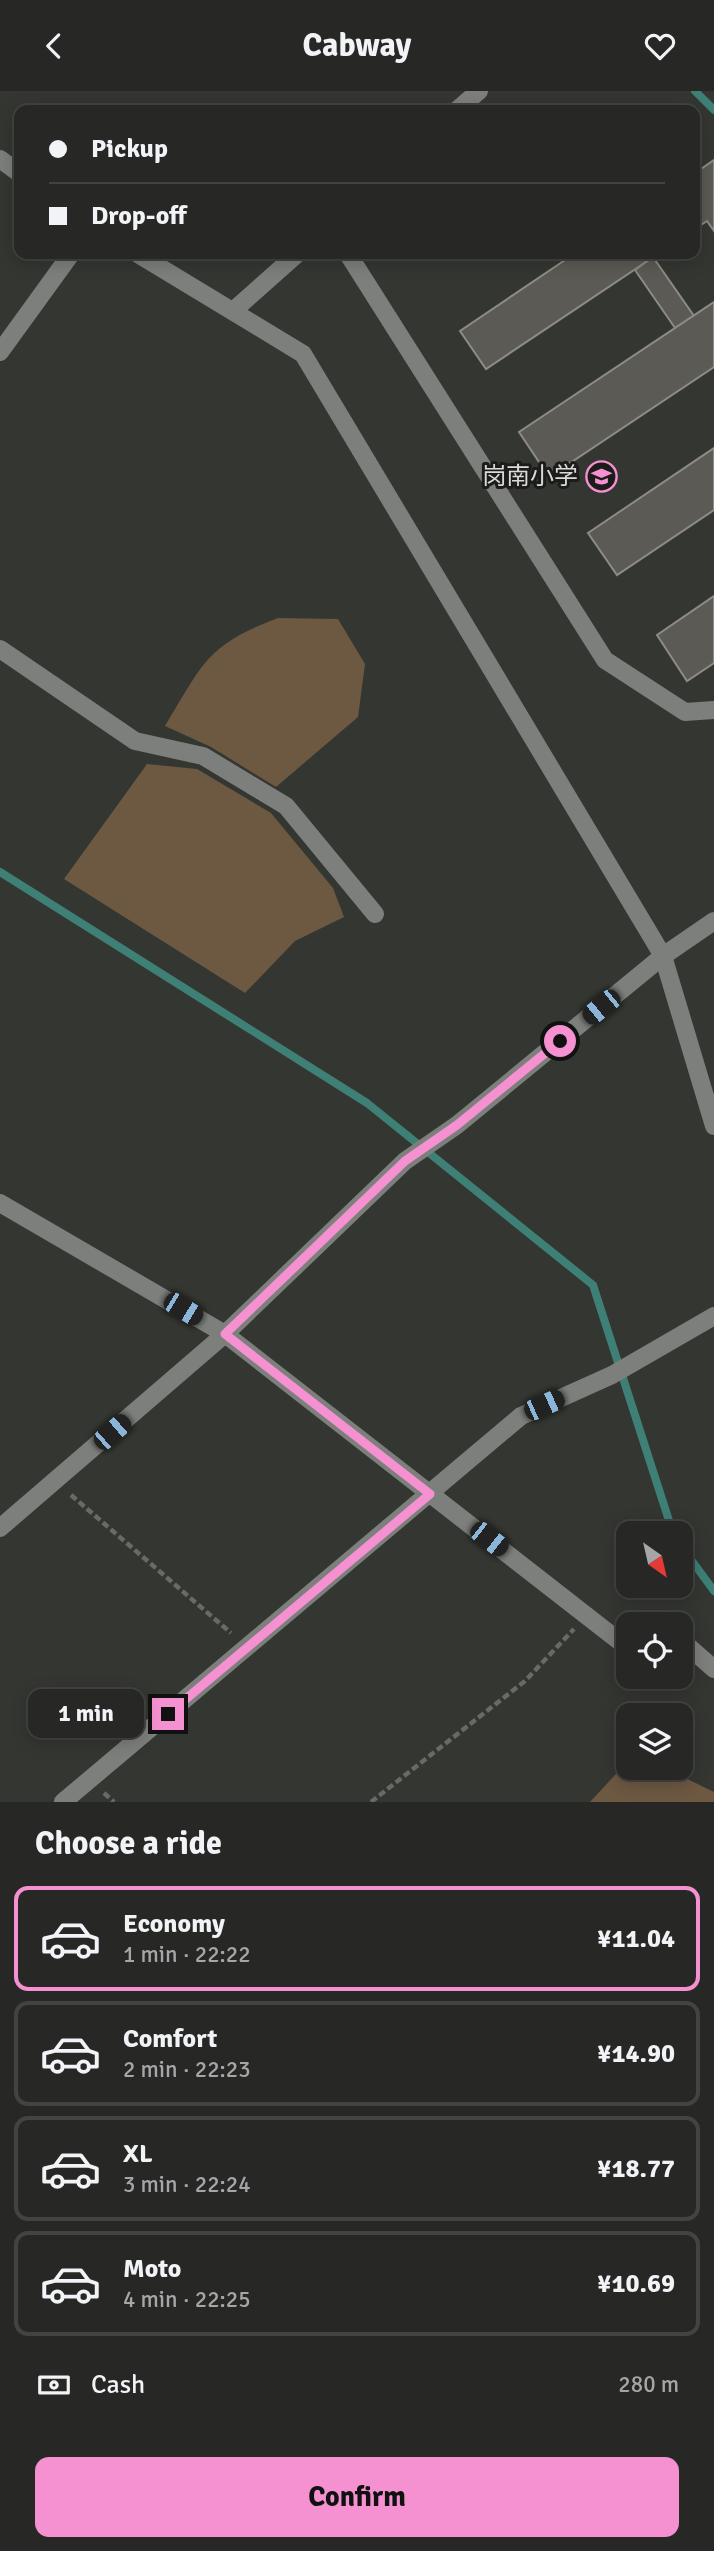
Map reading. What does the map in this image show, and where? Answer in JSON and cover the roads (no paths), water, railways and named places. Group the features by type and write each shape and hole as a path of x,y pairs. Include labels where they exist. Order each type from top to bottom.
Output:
{"street":[{"path":"463,105 479,91"},
{"path":"0,352 67,259"},
{"path":"146,259 303,354 663,956 714,1126"},
{"path":"233,311 291,259"},
{"path":"351,259 605,660 685,712 714,710"},
{"path":"0,649 135,741 203,756 286,806 375,914"},
{"path":"0,1528 225,1334 405,1161 457,1125 663,956 714,921"},
{"path":"0,1203 225,1334 616,1639"},
{"path":"63,1802 521,1416 612,1375 714,1316"},
{"path":"693,1651 714,1669"}],"waterway":[{"path":"695,91 714,110"},
{"path":"0,872 367,1103 593,1285 669,1521"},
{"path":"693,1562 714,1591"}],"place":[{"name":"岗南小学","path":"601,476"}]}
